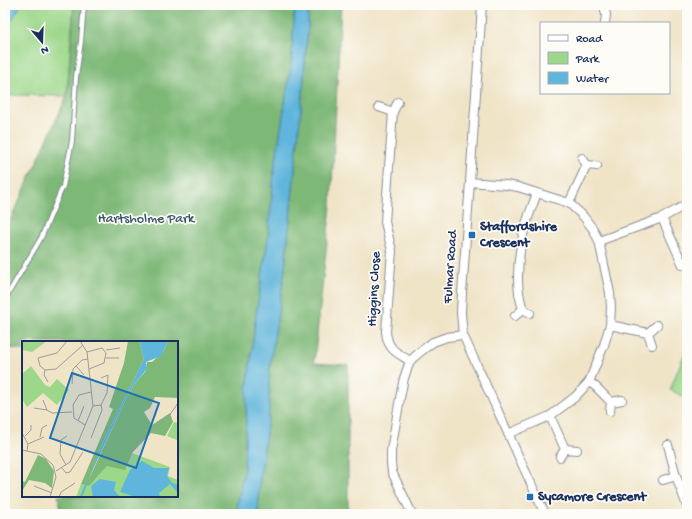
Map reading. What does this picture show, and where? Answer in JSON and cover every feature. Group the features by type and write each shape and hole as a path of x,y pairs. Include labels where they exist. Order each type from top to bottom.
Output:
{"street":[{"name":"Fulmar Road","path":"482,5 462,293 461,313 463,335 545,514"},
{"path":"604,5 606,15 605,22"},
{"name":"Higgins Close","path":"398,102 393,112 385,222 392,251 386,336 390,348 410,360"},
{"path":"379,106 393,112"},
{"path":"582,158 587,165 597,166"},
{"path":"569,203 587,165"},
{"path":"470,182 518,187 569,203 593,228 599,241 610,293 610,325 604,345 589,382 575,397 550,416 508,434"},
{"path":"514,316 526,311 520,299 518,289 520,253 523,234 537,193"},
{"path":"599,241 662,218 687,204"},
{"path":"662,218 683,265"},
{"path":"610,325 648,333"},
{"path":"648,333 657,325"},
{"path":"648,333 652,345"},
{"path":"412,514 392,472 391,451 404,378 410,360 433,342 447,337 463,335"},
{"path":"589,382 595,386 610,406 622,400"},
{"path":"550,416 565,449"},
{"path":"668,445 676,476 687,506"},
{"path":"565,449 577,450"},
{"path":"560,457 565,449"},
{"path":"663,480 676,476"}],"lane":[{"path":"5,299 41,238 63,186 72,141 76,77 84,5"}],"green space":[{"path":"5,5 74,5 67,96 5,95"},
{"name":"Hartsholme Park","path":"74,5 295,5 291,66 274,172 268,239 256,315 247,390 244,469 236,514 62,514 58,497 178,497 178,341 22,341 22,351 5,347 5,232 67,96"},
{"path":"308,5 341,5 331,205 314,363 348,365 348,514 258,514 260,478 269,411 269,372 285,268 303,88 308,25"},
{"path":"687,347 687,398 670,390"}],"water":[{"path":"5,5 21,5 5,31"},
{"path":"295,5 308,5 308,25 285,268 269,372 269,411 260,478 258,514 236,514 244,469 247,390 256,315 268,239 274,172 291,66"}],"place":[{"name":"Staffordshire Crescent","path":"472,235"},
{"name":"Sycamore Crescent","path":"530,497"}]}
